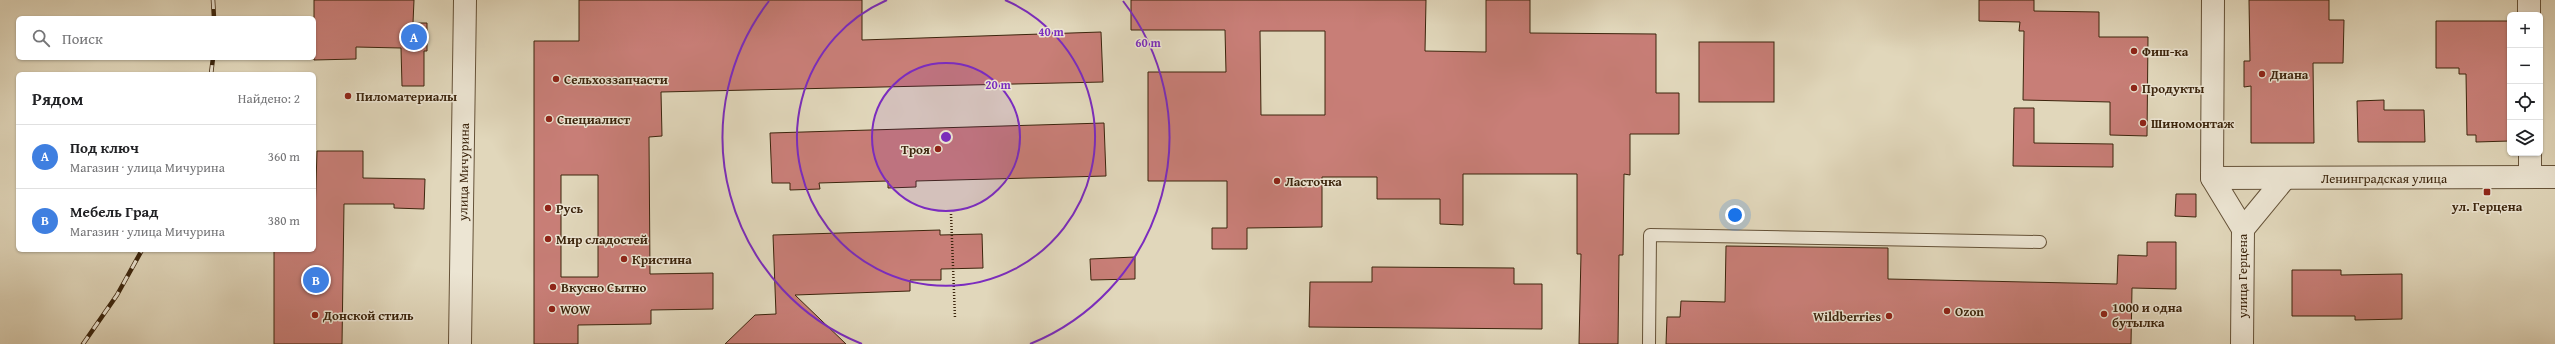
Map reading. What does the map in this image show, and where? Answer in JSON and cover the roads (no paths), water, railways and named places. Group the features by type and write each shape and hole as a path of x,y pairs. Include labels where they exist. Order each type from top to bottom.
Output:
{"street":[{"name":"улица Мичурина","path":"460,344 465,0"},
{"path":"2212,178 2213,0"},
{"path":"2529,0 2529,12"},
{"path":"2530,156 2530,177"},
{"name":"Ленинградская улица","path":"2212,178 2555,177"},
{"name":"улица Герцена","path":"2212,178 2243,229 2242,344"},
{"path":"2243,229 2285,178"}],"lane":[{"path":"1649,344 1650,235 2040,242"}],"railway":[{"path":"213,0 214,16"},
{"path":"211,72 213,60"},
{"path":"83,344 117,295 141,252"}],"place":[{"name":"Под ключ","path":"414,37"},
{"name":"Фиш-ка","path":"2134,51"},
{"name":"Диана","path":"2262,74"},
{"name":"Сельхоззапчасти","path":"556,79"},
{"name":"Продукты","path":"2134,88"},
{"name":"Пиломатериалы","path":"348,96"},
{"name":"Специалист","path":"549,119"},
{"name":"Шиномонтаж","path":"2143,123"},
{"name":"Троя","path":"938,149"},
{"name":"Ласточка","path":"1277,181"},
{"name":"ул. Герцена","path":"2487,192"},
{"name":"Русь","path":"548,208"},
{"name":"Мир сладостей","path":"548,239"},
{"name":"Кристина","path":"624,259"},
{"name":"Мебель Град","path":"316,280"},
{"name":"Вкусно Сытно","path":"553,287"},
{"name":"WOW","path":"552,309"},
{"name":"Ozon","path":"1947,311"},
{"name":"1000 и одна бутылка","path":"2104,314"},
{"name":"Донской стиль","path":"315,315"},
{"name":"Wildberries","path":"1889,316"}]}
